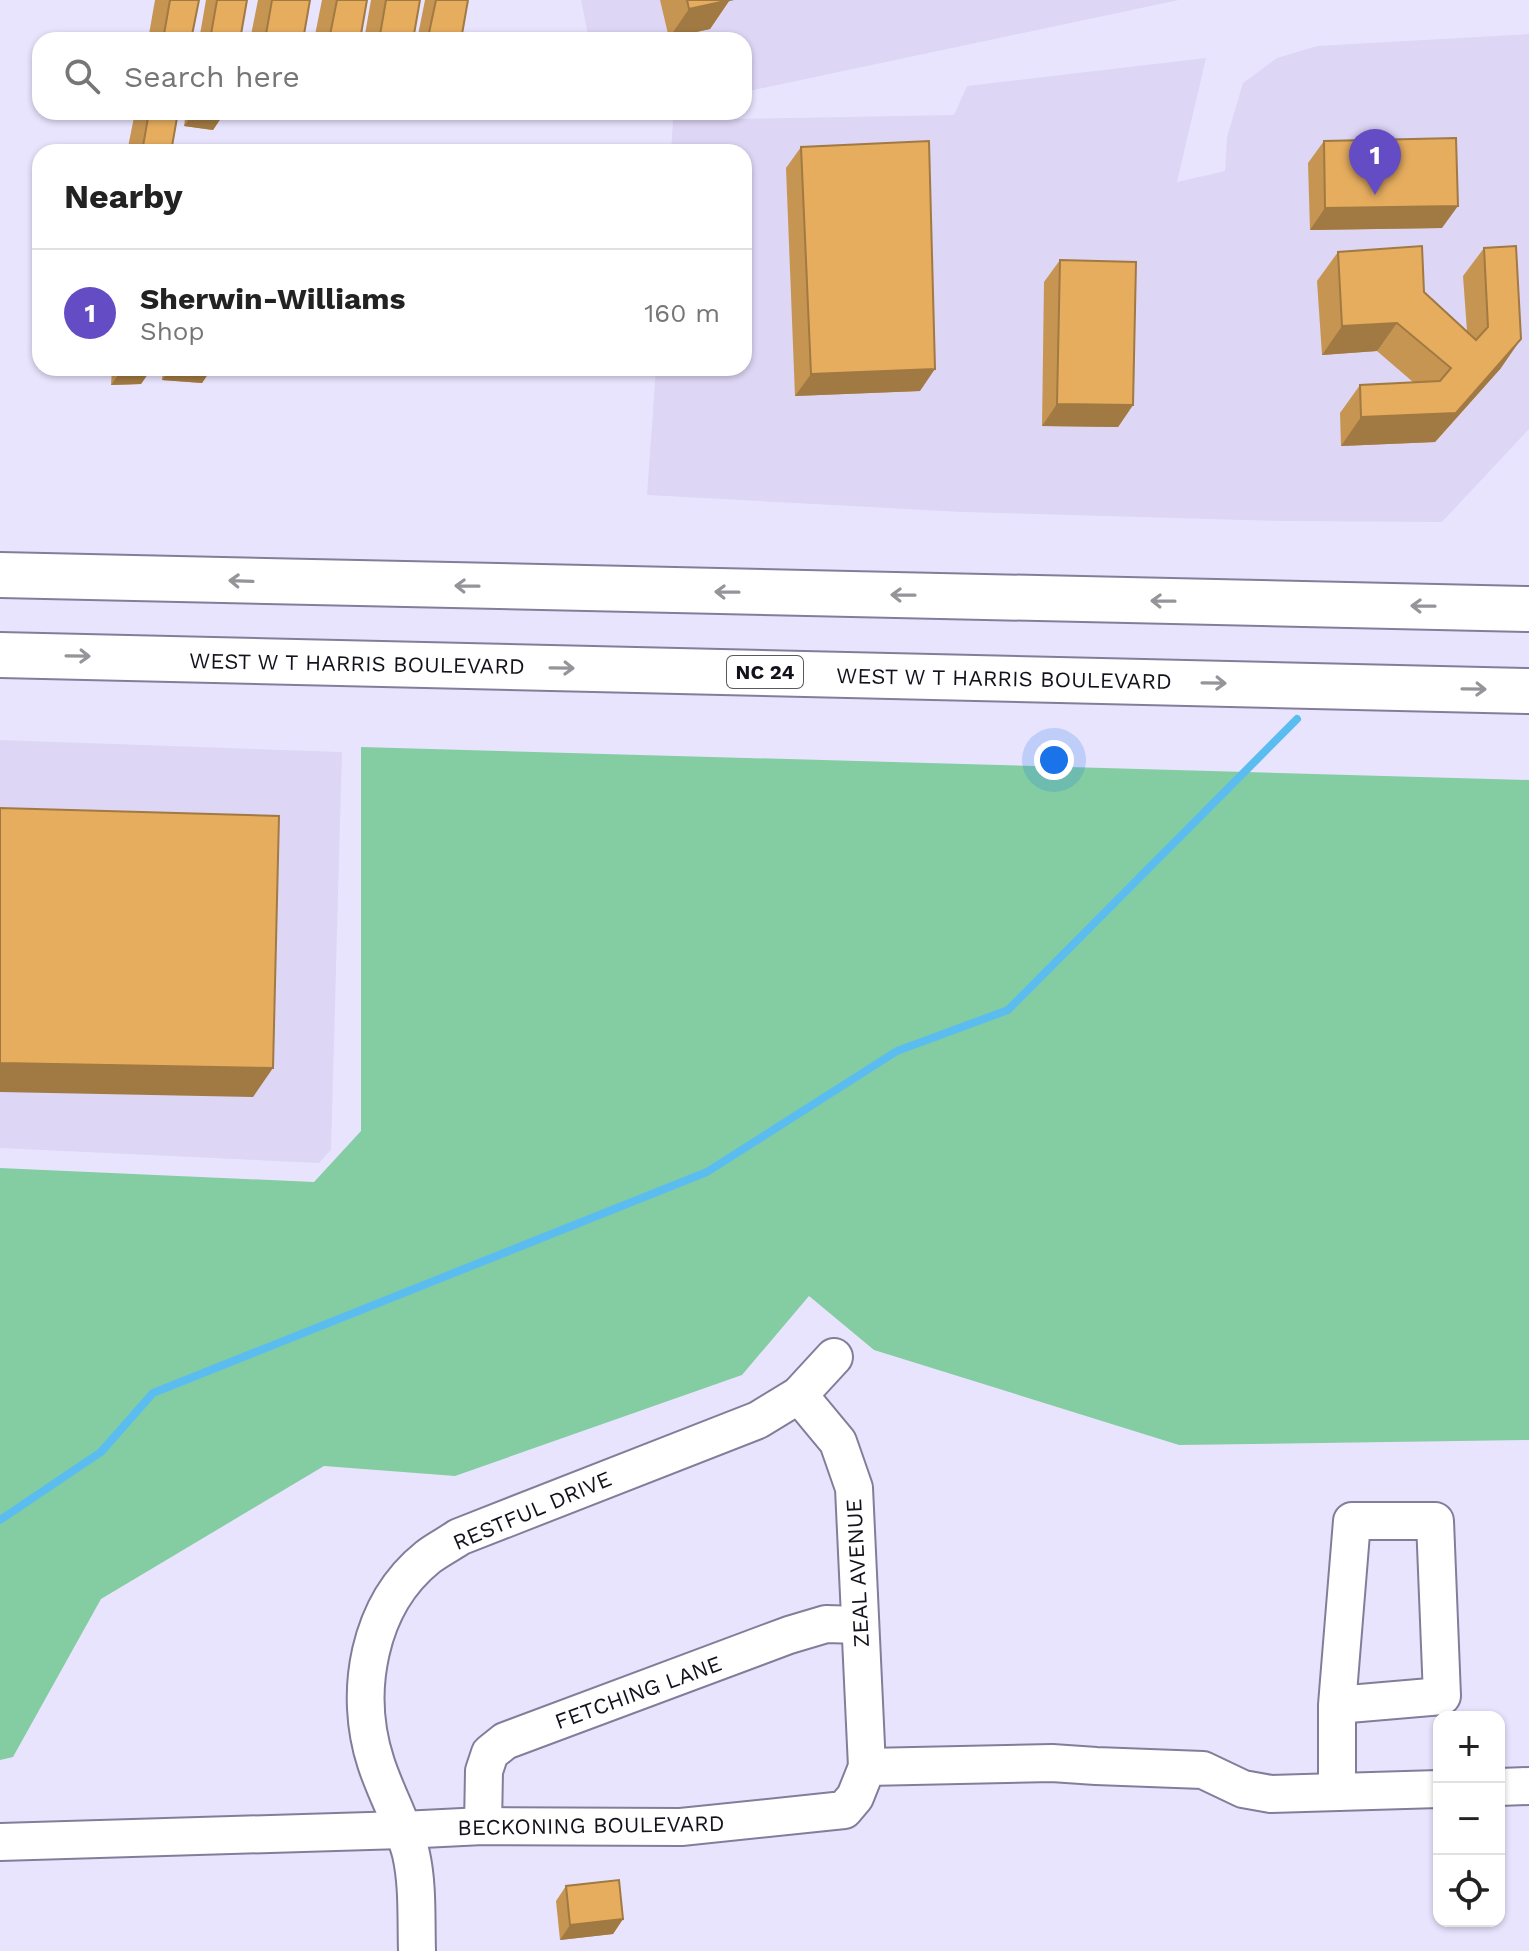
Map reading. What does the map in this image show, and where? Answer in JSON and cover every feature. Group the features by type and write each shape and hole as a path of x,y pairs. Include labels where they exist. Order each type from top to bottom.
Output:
{"main road":[{"path":"0,575 1529,609"},
{"name":"WEST W T HARRIS BOULEVARD","path":"0,655 1529,691"}],"street":[{"name":"RESTFUL DRIVE","path":"417,1951 414,1870 410,1850 376,1763 364,1701 375,1635 386,1608 427,1558 459,1537 758,1420 799,1395 834,1357"},
{"name":"ZEAL AVENUE","path":"799,1395 838,1442 854,1488 867,1767"},
{"path":"1337,1705 1442,1696 1435,1521 1352,1521 1337,1705 1337,1792"},
{"name":"FETCHING LANE","path":"483,1826 484,1771 490,1753 505,1741 789,1635 826,1624 860,1625"},
{"path":"867,1767 1052,1763 1203,1770 1243,1789 1271,1794 1433,1789"},
{"name":"BECKONING BOULEVARD","path":"0,1842 483,1826 681,1827 844,1810 855,1797 867,1767"},
{"path":"1505,1787 1529,1786"}],"shaded area":[{"path":"581,0 1179,0 752,90 752,32 587,32"},
{"path":"1529,34 1529,429 1442,522 962,512 647,495 655,376 752,376 752,144 672,144 673,120 954,115 967,86 1206,58 1177,182 1225,171 1227,137 1243,83 1277,58 1317,46"},
{"path":"0,740 342,752 331,1150 319,1163 0,1148"}],"green space":[{"path":"361,747 1529,780 1529,1440 1179,1445 874,1350 809,1296 742,1375 455,1476 324,1466 101,1599 13,1757 0,1760 0,1168 314,1182 361,1131"}],"building":[{"path":"170,0 199,0 193,32 164,32"},
{"path":"217,0 247,0 241,32 211,32"},
{"path":"272,0 310,0 304,32 266,32"},
{"path":"337,0 367,0 361,32 331,32"},
{"path":"386,0 420,0 414,32 381,32"},
{"path":"436,0 468,0 462,32 429,32"},
{"path":"687,0 730,0 689,9"},
{"path":"148,120 177,120 172,144 143,144"},
{"path":"1456,138 1458,206 1325,208 1324,141"},
{"path":"929,141 935,369 811,374 801,147"},
{"path":"1422,246 1424,292 1476,340 1488,327 1484,248 1516,246 1521,339 1456,413 1361,417 1360,385 1440,381 1451,368 1397,323 1342,326 1338,252"},
{"path":"1060,260 1136,262 1133,405 1057,404"},
{"path":"0,808 279,816 273,1068 0,1063"},
{"path":"619,1880 623,1919 570,1925 566,1886"}],"waterway":[{"path":"0,1520 101,1452 153,1393 707,1172 897,1051 1008,1010 1297,719"}],"place":[{"name":"Sherwin-Williams","path":"1375,195"}]}
